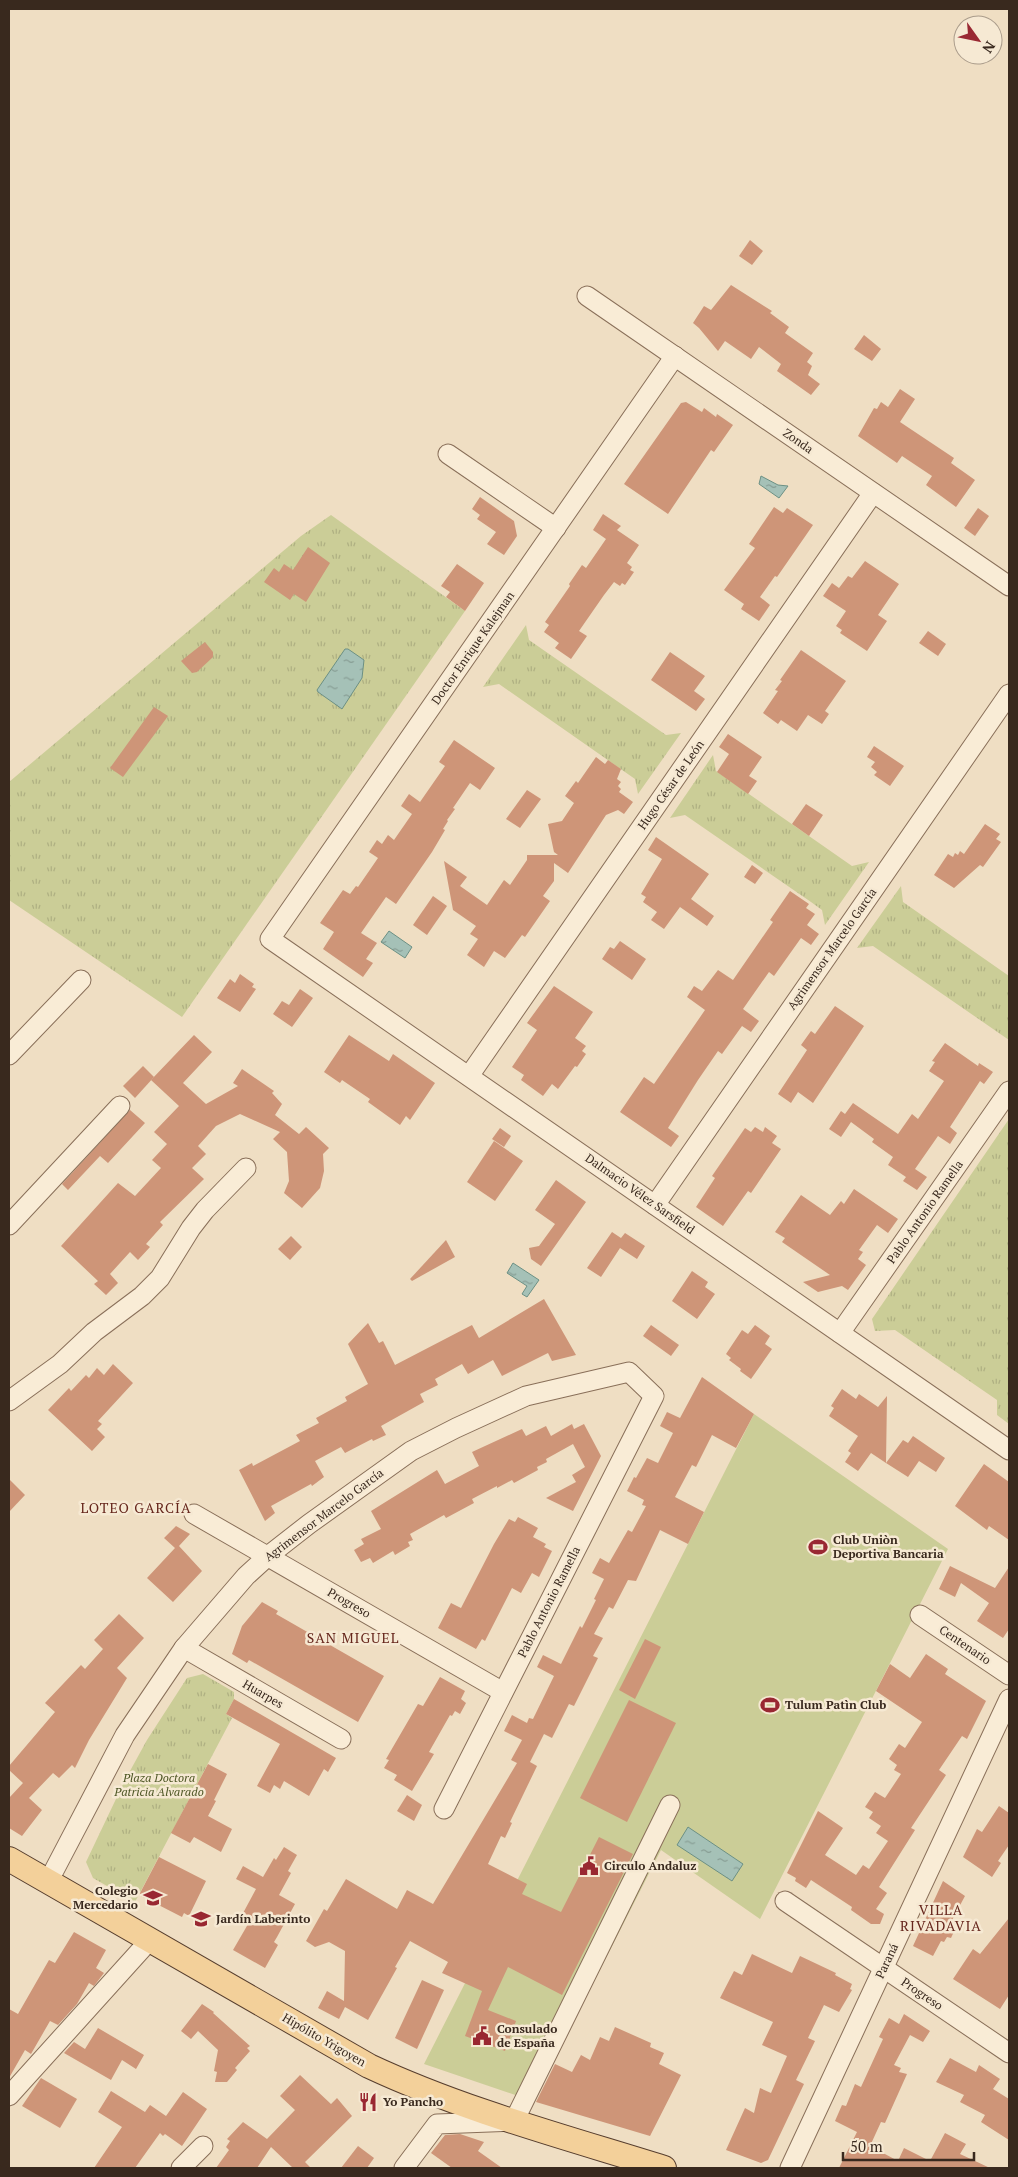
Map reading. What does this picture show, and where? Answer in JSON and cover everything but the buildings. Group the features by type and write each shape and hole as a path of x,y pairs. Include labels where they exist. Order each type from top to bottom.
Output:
{"main road":[{"name":"Hipólito Yrigoyen","path":"9,1859 369,2066 414,2086 514,2121 664,2168"}],"street":[{"name":"Zonda","path":"588,296 1009,586"},
{"name":"Doctor Enrique Kalejman","path":"270,939 675,356"},
{"path":"448,454 556,528"},
{"name":"Hugo César de León","path":"469,1076 874,493"},
{"name":"Agrimensor Marcelo García","path":"655,1205 1009,694"},
{"name":"Dalmacio Vélez Sarsfield","path":"270,939 1009,1450"},
{"path":"9,1055 81,980"},
{"name":"Pablo Antonio Ramella","path":"840,1332 1009,1090"},
{"path":"9,1224 120,1106"},
{"path":"9,1401 60,1364 94,1332 142,1296 160,1278 191,1228 205,1210 246,1168"},
{"name":"Agrimensor Marcelo García","path":"48,1882 125,1735 184,1648 246,1576 268,1556 308,1524 411,1451 526,1396 629,1372 654,1396"},
{"name":"Pablo Antonio Ramella","path":"444,1809 654,1396"},
{"name":"Progreso","path":"194,1514 503,1692"},
{"name":"Centenario","path":"920,1615 1009,1674"},
{"name":"Huarpes","path":"184,1648 341,1739"},
{"name":"Paraná","path":"790,2168 1009,1699"},
{"path":"404,2168 438,2124 514,2121 670,1805"},
{"name":"Progreso","path":"785,1901 1009,2053"},
{"path":"9,2096 149,1941"},
{"path":"181,2168 203,2146"}],"green space":[{"path":"331,515 465,611 182,1017 9,900 9,782 301,536"},
{"path":"526,625 529,640 666,735 681,733 638,794 635,779 499,684 483,687"},
{"path":"713,755 716,771 852,866 869,862 825,925 822,910 685,815 670,818"},
{"path":"901,886 903,902 1009,976 1009,1040 873,946 857,948"},
{"path":"1009,1119 1009,1424 997,1415 997,1400 895,1330 875,1331 872,1319"},
{"path":"754,1414 948,1549 760,1919 661,1850 533,2101 424,2064"},
{"name":"Plaza Doctora Patricia Alvarado","path":"203,1674 234,1692 234,1699 226,1714 232,1718 135,1902 93,1878 86,1862 125,1780 147,1740 187,1678"}],"water":[{"path":"761,476 778,485 788,486 779,498 759,484"},
{"path":"345,649 348,649 364,660 362,678 342,709 317,690"},
{"path":"389,931 412,947 405,958 381,942"},
{"path":"513,1263 539,1280 527,1297 522,1294 527,1286 507,1273"},
{"path":"688,1827 743,1864 732,1881 677,1845"}],"place":[{"name":"Club Uniòn Deportiva Bancaria","path":"818,1547"},
{"name":"Tulum Patìn Club","path":"770,1705"},
{"name":"Circulo Andaluz","path":"589,1866"},
{"name":"Colegio Mercedario","path":"153,1898"},
{"name":"Jardín Laberinto","path":"201,1919"},
{"name":"Consulado de España","path":"482,2036"},
{"name":"Yo Pancho","path":"368,2102"}],"district":[{"name":"LOTEO GARCÍA","path":"136,1508"},
{"name":"SAN MIGUEL","path":"353,1638"},
{"name":"VILLA RIVADAVIA","path":"941,1918"}]}
